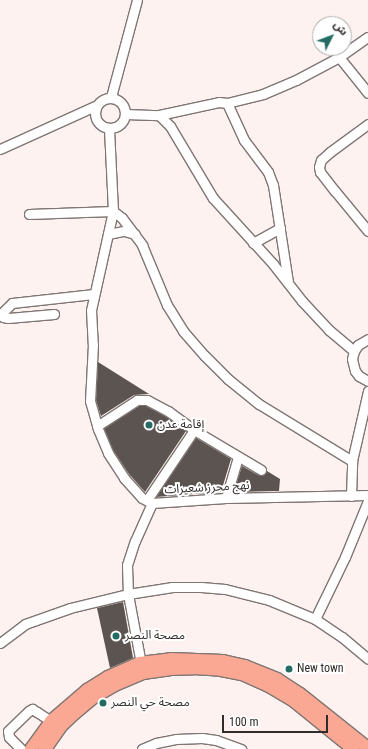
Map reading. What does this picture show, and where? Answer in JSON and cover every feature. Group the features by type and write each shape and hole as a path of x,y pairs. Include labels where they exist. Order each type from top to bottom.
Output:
{"main road":[{"path":"31,749 51,721 87,690 108,677 171,659 223,661 261,672 277,679 300,694 368,748"},
{"path":"45,749 62,725 94,697 142,668 205,668 242,674 269,686 294,701 353,749"}],"street":[{"path":"110,98 137,0"},
{"path":"125,114 158,115 219,102 227,103 263,94 296,80 339,57 368,37"},
{"path":"339,57 368,93"},
{"path":"0,149 96,106 104,98 110,98 121,103 125,114 120,125 109,129 98,124 95,118 96,106"},
{"path":"227,103 244,140 268,172 273,185 289,284"},
{"path":"158,115 170,126 213,198 329,330 354,351"},
{"path":"368,124 330,152 321,160 319,167 320,172 368,231"},
{"path":"109,129 113,211 94,294 91,320 92,344 90,401 97,426 108,454 124,478 142,498 149,502 194,430"},
{"path":"29,214 113,211 122,218 135,234 142,246 167,305 183,331 204,356 259,404 352,461"},
{"path":"253,243 280,228"},
{"path":"108,234 124,231 135,234"},
{"path":"54,314 8,318 3,317 2,313 12,303 94,294"},
{"path":"368,339 358,345 354,351 352,359 355,371 359,376 368,381"},
{"path":"351,496 352,461 368,391"},
{"path":"97,426 137,400 147,400 168,411 194,430 261,470"},
{"path":"226,498 238,457"},
{"name":"نهج محرز شعيرات","path":"142,668 128,594 128,564 149,502 226,498 368,496"},
{"path":"315,619 345,557 367,505"},
{"path":"0,643 25,624 36,618 128,594 172,587 225,589 269,600 315,619 368,659"},
{"path":"21,749 9,738 8,731 29,710 37,712 51,721"},
{"path":"142,749 156,743 176,739 202,738 216,740 240,749"}],"building":[{"path":"98,362 149,394 134,395 101,416 96,400"},
{"path":"139,406 146,406 165,416 186,431 145,492 129,474 113,450 104,428"},
{"path":"196,438 231,459 221,492 156,497"},
{"path":"242,466 258,475 264,475 267,471 280,479 279,491 234,492"},
{"name":"مصحة النصر","path":"123,602 133,658 110,668 97,608"}],"place":[{"name":"إقامة عدن","path":"149,425"},
{"name":"مصحة النصر","path":"116,636"},
{"name":"New town","path":"289,669"},
{"name":"مصحة حي النصر","path":"103,703"}]}
